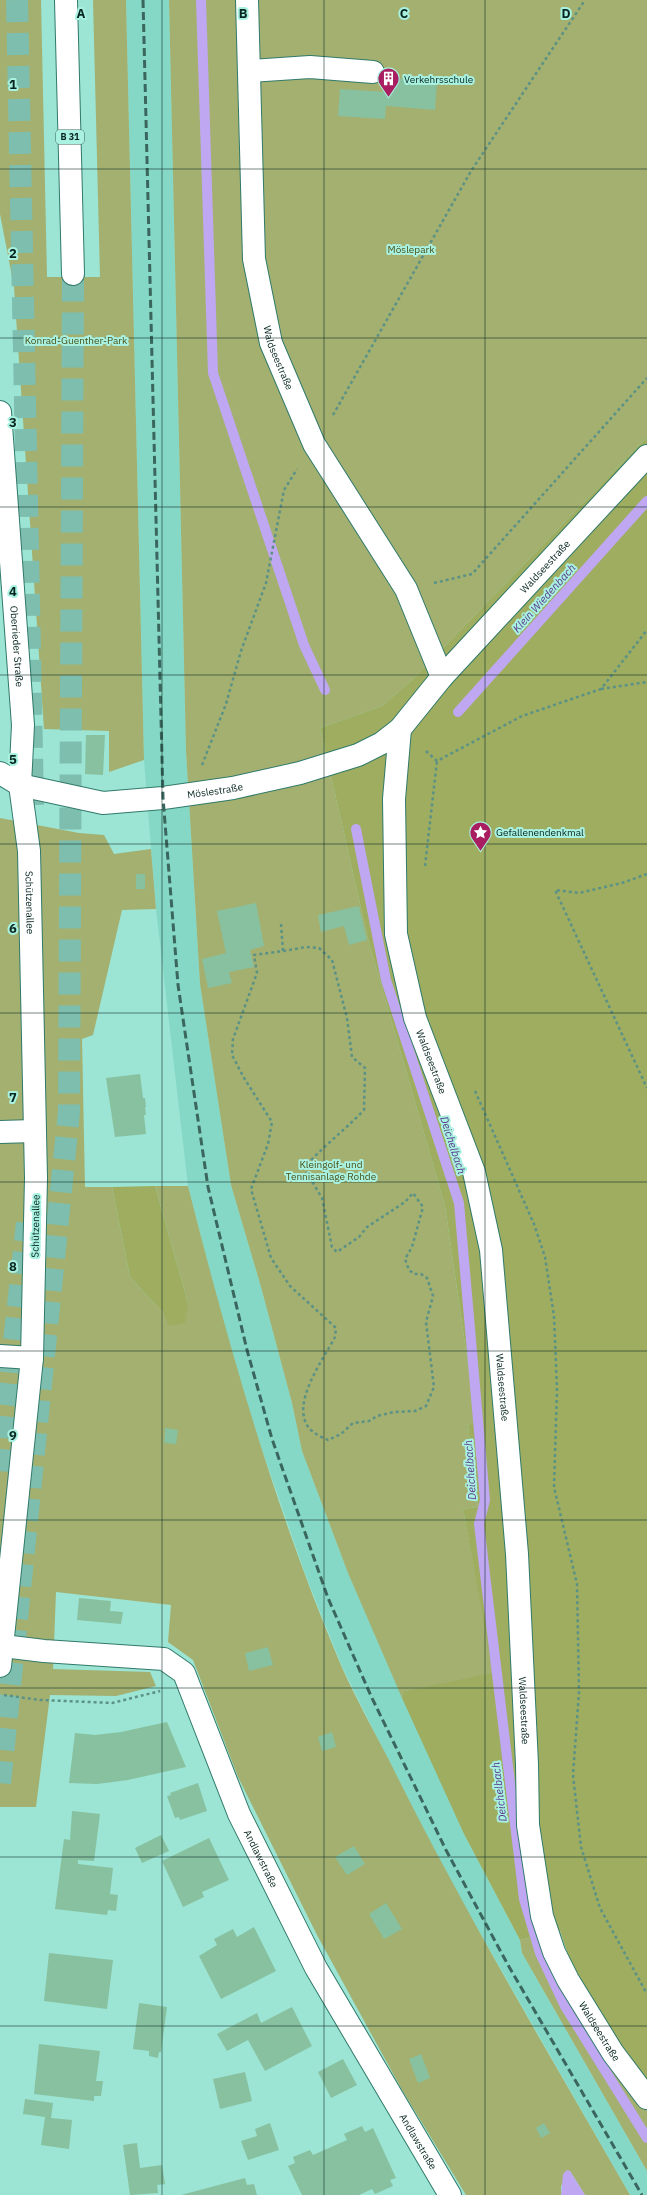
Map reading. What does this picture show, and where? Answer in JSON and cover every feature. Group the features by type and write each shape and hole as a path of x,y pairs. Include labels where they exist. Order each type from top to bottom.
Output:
{"main road":[{"name":"B 31","path":"66,0 73,274"},
{"name":"Waldseestraße","path":"247,0 254,258 271,342 314,444 406,589 442,677"},
{"path":"249,71 310,67 373,72"},
{"name":"Oberrieder Straße","path":"0,412 23,724 10,788"},
{"name":"Waldseestraße","path":"647,456 442,677 400,729 394,798 396,934 415,1018 474,1172 491,1250 517,1554 527,1764 528,1825 540,1902 554,1952 568,1980 613,2053 647,2098"},
{"name":"Möslestraße","path":"0,773 10,788 104,803 233,788 300,773 358,755 382,743 400,729"},
{"name":"Schützenallee","path":"2,1656 32,1358 36,1178 29,851 10,788"},
{"path":"0,1132 34,1131"},
{"path":"0,1356 32,1358"},
{"name":"Andlawstraße","path":"2,1656 44,1651 164,1659 184,1673 240,1814 316,1968 448,2194"}],"path":[{"path":"195,792 203,757 226,704 241,651 266,583 284,490 342,400 471,171 585,0"},
{"path":"406,589 472,574 647,378"},
{"path":"601,689 647,630"},
{"path":"400,729 437,761 522,716 601,689 647,682"},
{"path":"647,874 622,883 578,893 555,890 647,1088"},
{"path":"281,924 283,950"},
{"path":"306,947 319,948 332,960 347,1018 352,1057 365,1068 364,1110 321,1149 304,1168 322,1198 332,1247 337,1252 346,1246 358,1237 367,1227 405,1202 413,1193 423,1207 412,1247 405,1259 406,1266 414,1274 421,1274 426,1278 433,1296 426,1322 434,1387 426,1406 415,1410 394,1412 377,1416 369,1421 353,1423 341,1434 328,1440 310,1429 302,1413 310,1385 335,1337 336,1328 290,1286 270,1258 251,1189 268,1144 272,1122 244,1078 232,1055 234,1039 256,973 254,955 283,950 306,947"},
{"path":"0,1694 40,1700 112,1703 189,1683"}],"shaded area":[{"path":"126,0 169,0 186,751 200,984 231,1185 261,1287 292,1403 302,1451 348,1573 464,1834 520,1940 522,1953 647,2171 647,2195 630,2195 432,1849 341,1664 306,1576 252,1421 218,1303 188,1186 156,909 144,760"},
{"path":"647,437 647,2081 608,2028 585,1990 575,1971 560,1930 520,1940 464,1834 402,1698 405,1691 493,1673 463,1509 478,1507 468,1426 476,1420 445,1206 369,943 320,728 382,706 411,681"},
{"path":"155,1186 188,1303 185,1323 169,1326 164,1314 130,1277 112,1187"},
{"path":"567,2170 570,2171 585,2195 561,2195 563,2174"}],"green space":[{"name":"Konrad-Guenther-Park","path":"0,0 41,0 47,277 100,277 93,0 126,0 144,760 109,772 109,731 44,729 14,287 0,214"},
{"name":"Möslepark","path":"169,0 647,0 647,437 411,681 382,706 320,728 369,943 445,1206 476,1420 468,1426 478,1507 463,1509 494,1674 406,1691 402,1698 348,1573 302,1451 292,1403 261,1287 231,1185 200,984 186,751"},
{"path":"0,818 79,833 104,835 114,854 151,849 156,909 122,910 93,1035 82,1039 85,1187 112,1187 130,1277 164,1314 188,1303 155,1186 188,1186 220,1307 255,1428 274,1487 316,1605 340,1663 358,1701 476,1926 630,2195 585,2195 570,2171 561,2186 561,2195 466,2195 402,2090 317,1935 238,1777 193,1660 168,1642 171,1605 56,1592 53,1669 150,1672 156,1686 116,1696 50,1695 36,1807 0,1807"},
{"path":"560,1930 564,1947 588,1995 647,2081 647,2171 522,1953 520,1940"}],"building":[{"name":"Verkehrsschule","path":"388,78 437,81 435,110 386,106 385,119 338,116 340,89 387,92"},
{"path":"86,735 105,735 103,775 85,774"},
{"path":"136,874 145,874 145,889 136,889"},
{"path":"256,903 264,946 250,950 254,967 229,972 232,983 208,988 202,959 226,953 217,911"},
{"path":"359,906 367,940 349,945 344,926 321,932 318,915"},
{"path":"140,1074 143,1098 145,1098 146,1107 146,1115 144,1115 146,1134 115,1137 106,1078"},
{"path":"165,1428 178,1430 176,1444 164,1443"},
{"path":"79,1598 111,1601 110,1611 123,1612 121,1624 77,1620"},
{"path":"268,1647 273,1665 249,1671 245,1653"},
{"path":"167,1722 186,1767 128,1780 97,1784 69,1783 75,1733 95,1735 121,1732"},
{"path":"332,1732 336,1747 322,1751 318,1737"},
{"path":"198,1783 207,1811 180,1820 179,1817 175,1818 167,1796 171,1795 170,1793"},
{"path":"72,1811 100,1814 94,1861 78,1860 78,1864 113,1868 110,1894 118,1895 116,1911 108,1910 107,1915 55,1909 64,1839 70,1840"},
{"path":"161,1835 169,1851 142,1863 135,1848"},
{"path":"209,1838 229,1880 202,1892 204,1897 183,1907 162,1861"},
{"path":"354,1846 365,1864 347,1875 335,1857"},
{"path":"386,1903 402,1929 384,1939 369,1914"},
{"path":"254,1927 276,1971 221,1999 199,1956 217,1945 214,1939 233,1929 237,1937"},
{"path":"49,1953 113,1960 107,2009 44,2001"},
{"path":"139,2003 167,2007 161,2052 159,2052 158,2058 149,2056 149,2051 133,2049"},
{"path":"292,2007 312,2046 265,2071 248,2040 227,2051 217,2034 257,2013 261,2023"},
{"path":"39,2044 100,2051 96,2081 103,2081 101,2096 94,2096 94,2101 34,2094"},
{"path":"421,2054 430,2078 418,2083 409,2059"},
{"path":"343,2059 357,2085 331,2098 318,2072"},
{"path":"245,2072 252,2101 220,2109 213,2079"},
{"path":"25,2099 53,2103 51,2118 72,2120 69,2149 41,2145 45,2117 23,2114"},
{"path":"270,2123 279,2150 248,2160 241,2141 257,2136 255,2129"},
{"path":"544,2123 550,2133 541,2138 536,2128"},
{"path":"362,2126 365,2132 373,2128 396,2178 390,2180 393,2186 375,2194 372,2189 359,2195 302,2195 288,2166 295,2163 293,2157 310,2150 313,2155 347,2140 344,2134"},
{"path":"137,2143 140,2168 162,2165 165,2184 157,2185 158,2193 130,2195 123,2145"},
{"path":"245,2178 247,2185 254,2184 257,2195 181,2195"}],"waterway":[{"path":"201,0 213,373 304,645 325,690"},
{"name":"Klein Wiedenbach","path":"458,712 647,501"},
{"name":"Deichelbach","path":"356,829 386,980 459,1203 485,1500 479,1524 524,1899 540,1953 565,2006 647,2138"}],"tunnel":[{"path":"17,0 33,805"},
{"path":"0,1783 69,1112 73,274"},
{"path":"0,1471 27,1223"}],"railway":[{"path":"143,0 163,798 178,985 208,1187 247,1350 272,1439 328,1598 371,1696 446,1850 508,1965 642,2195"}],"place":[{"name":"Verkehrsschule","path":"388,98"},
{"name":"Gefallenendenkmal","path":"481,852"}],"park label":[{"name":"Kleingolf- und Tennisanlage Rohde","path":"331,1170"}]}
